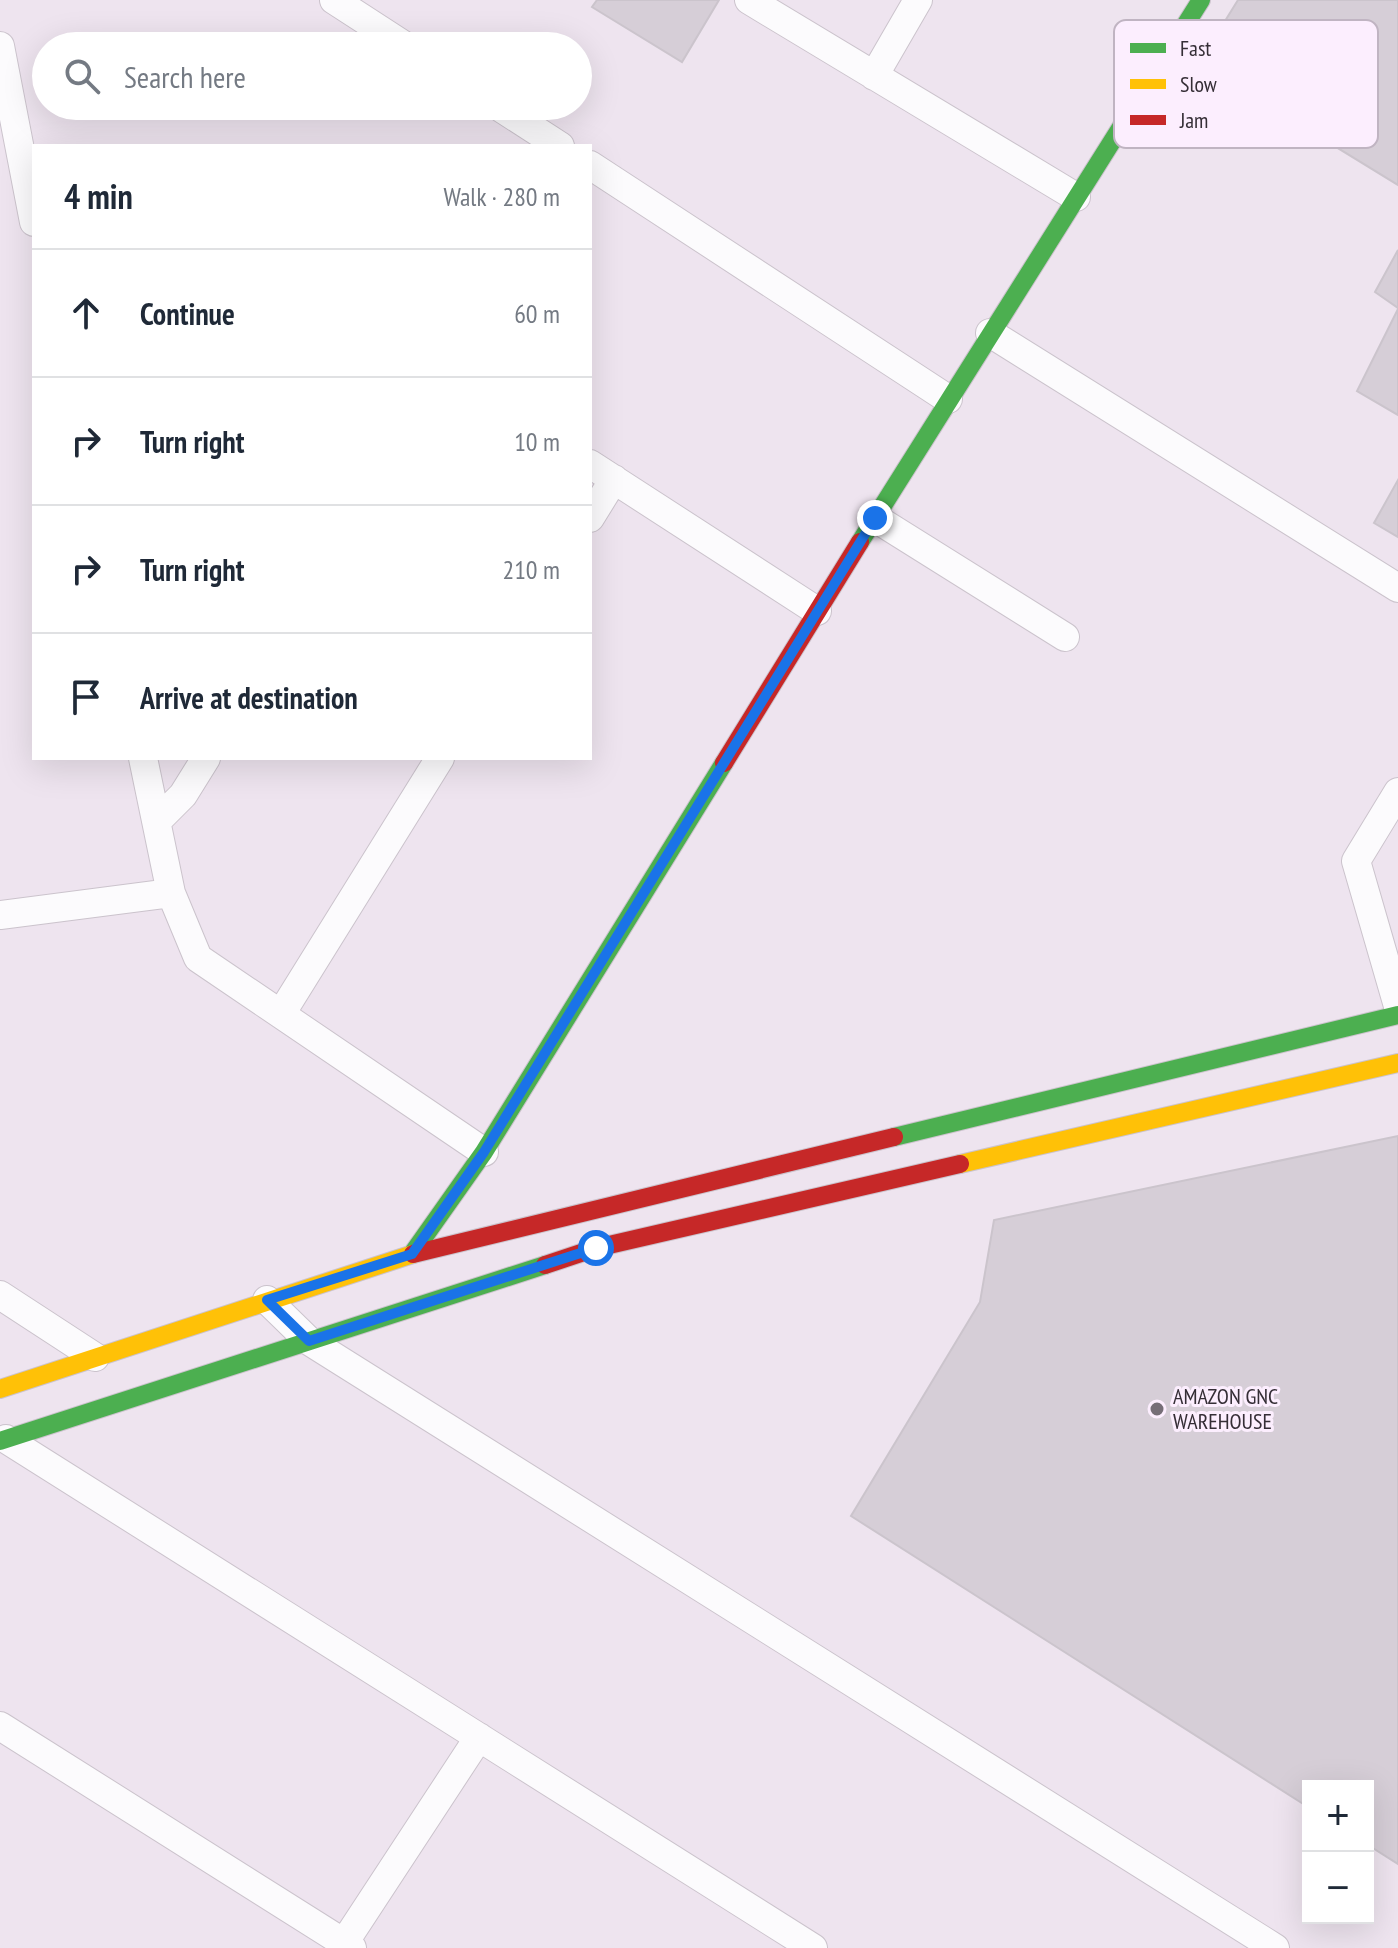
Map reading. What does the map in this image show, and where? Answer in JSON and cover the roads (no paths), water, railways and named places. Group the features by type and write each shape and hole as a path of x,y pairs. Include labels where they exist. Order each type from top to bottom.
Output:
{"main road":[{"path":"1188,20 1201,0"},
{"path":"412,1254 484,1152 948,399 1114,137"},
{"path":"0,1389 412,1254 1398,1015"},
{"path":"3,1440 596,1248 1398,1063"}],"street":[{"path":"334,0 383,32"},
{"path":"749,0 1076,197"},
{"path":"874,76 918,0"},
{"path":"0,46 32,212"},
{"path":"520,120 557,144"},
{"path":"592,166 948,399"},
{"path":"990,333 1398,588"},
{"path":"592,465 817,611"},
{"path":"592,515 614,479"},
{"path":"875,518 1065,637"},
{"path":"143,760 171,893 198,958 484,1152"},
{"path":"157,821 183,795 205,760"},
{"path":"281,1014 439,760"},
{"path":"1398,792 1356,861 1398,1006"},
{"path":"0,915 171,893"},
{"path":"0,1295 95,1357"},
{"path":"267,1300 309,1341 1275,1948"},
{"path":"3,1440 813,1948"},
{"path":"0,1726 348,1945 479,1737"}],"place":[{"name":"AMAZON GNC WAREHOUSE","path":"1157,1409"}]}
